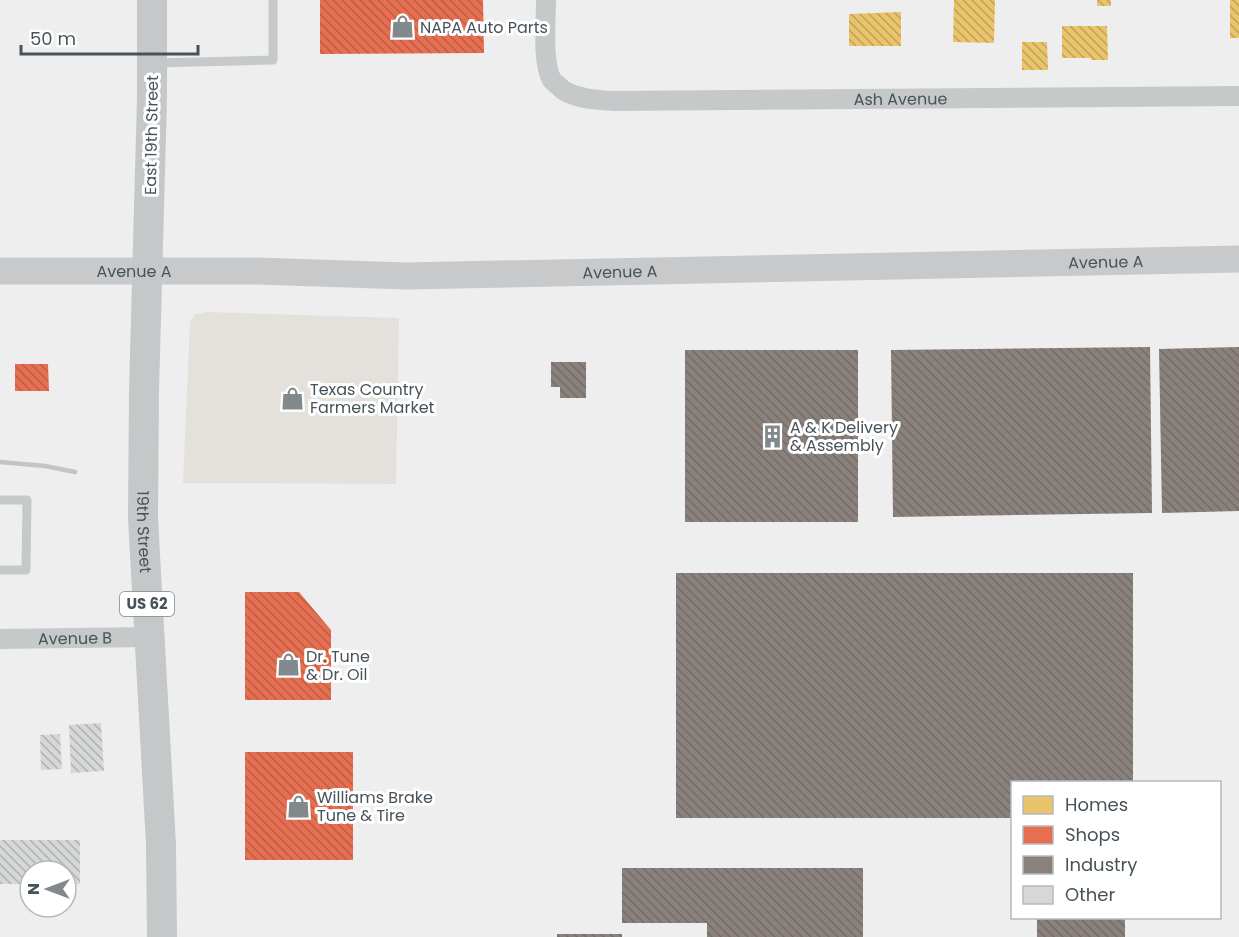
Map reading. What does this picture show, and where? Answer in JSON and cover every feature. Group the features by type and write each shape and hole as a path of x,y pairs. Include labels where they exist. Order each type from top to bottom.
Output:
{"main road":[{"name":"East 19th Street","path":"147,270 152,0"},
{"name":"Avenue A","path":"0,271 257,271 406,276 1239,259"},
{"name":"19th Street","path":"147,270 143,518 161,845 162,937"}],"street":[{"name":"Ash Avenue","path":"546,0 546,56 553,81 563,90 596,99 614,101 1239,96"},
{"name":"Avenue B","path":"0,639 149,637"}],"lane":[{"path":"152,63 273,60 273,0"},
{"path":"0,500 27,500 26,570 0,570"},
{"path":"0,632 0,639"}],"shaded area":[{"name":"Texas Country Farmers Market","path":"208,312 399,318 396,484 183,483 190,322 196,314"}],"building: Homes":[{"path":"954,0 995,0 994,43 953,42"},
{"path":"1097,0 1111,0 1111,6 1097,6"},
{"path":"1230,0 1239,0 1239,38 1230,38"},
{"path":"901,12 901,46 849,46 849,14"},
{"path":"1062,26 1107,26 1108,60 1062,58"},
{"path":"1022,42 1047,42 1048,70 1022,70"}],"building: Shops":[{"name":"NAPA Auto Parts","path":"320,0 483,0 484,53 320,54"},
{"path":"15,364 48,364 49,391 15,391"},
{"name":"Dr. Tune & Dr. Oil","path":"245,592 299,592 331,630 331,700 245,700"},
{"name":"Williams Brake Tune & Tire","path":"245,752 353,752 353,860 245,860"}],"building: Industry":[{"path":"1150,347 1152,513 893,517 891,350"},
{"path":"1239,347 1239,511 1162,513 1159,349"},
{"name":"A & K Delivery & Assembly","path":"685,350 858,350 858,522 685,522"},
{"path":"551,362 586,362 586,398 560,398 560,387 551,387"},
{"path":"676,573 1133,573 1133,781 1011,781 1011,818 676,818"},
{"path":"622,868 863,868 863,937 707,937 707,923 622,923"},
{"path":"1037,919 1125,919 1125,937 1037,937"},
{"path":"557,934 622,934 622,937 557,937"}],"building: Other":[{"path":"101,723 104,771 71,773 69,725"},
{"path":"60,734 62,769 41,770 40,735"},
{"path":"0,840 80,840 80,884 78,884 78,859 18,859 18,884 0,884"}],"railway":[{"path":"0,462 45,466 75,472"}],"place":[{"name":"NAPA Auto Parts","path":"402,27"},
{"name":"Texas Country Farmers Market","path":"292,398"},
{"name":"A & K Delivery & Assembly","path":"772,436"},
{"name":"Dr. Tune & Dr. Oil","path":"288,665"},
{"name":"Williams Brake Tune & Tire","path":"299,806"}]}
